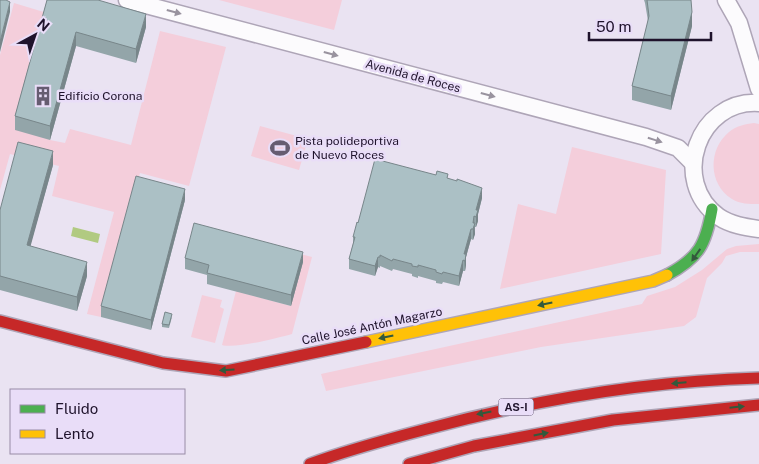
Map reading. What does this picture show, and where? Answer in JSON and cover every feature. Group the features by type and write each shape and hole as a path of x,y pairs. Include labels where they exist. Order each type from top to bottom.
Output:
{"main road":[{"name":"Calle José Antón Magarzo","path":"0,321 163,363 226,371 654,281 692,262 704,244 709,230 712,209"},
{"name":"AS-I","path":"310,464 336,454 473,415 610,389 728,378 759,378"},
{"path":"409,464 474,446 613,420 759,405"}],"street":[{"name":"Avenida de Roces","path":"127,0 646,137 678,148 693,163"},
{"path":"726,0 739,23 759,89"},
{"path":"759,102 749,102 727,109 709,123 698,141 693,163 696,185 703,200 718,216 737,226 759,229"}],"shaded area":[{"path":"219,0 342,0 334,30"},
{"path":"14,3 47,13 50,140 65,143 70,129 131,145 160,31 226,47 189,186 140,173 101,317 87,314 114,212 52,196 59,166 10,154 0,190 0,55"},
{"path":"754,123 759,124 759,204 748,204 732,199 718,185 715,176 714,157 722,139 729,132 735,128"},
{"name":"Pista polideportiva de Nuevo Roces","path":"260,126 308,139 299,170 251,156"},
{"path":"572,147 666,170 661,254 500,289 518,204 556,214"},
{"path":"73,227 100,234 98,243 71,236"},
{"path":"232,236 312,257 292,334 237,346 222,345 236,291 291,306"},
{"path":"759,244 759,252 740,252 726,256 722,263 707,278 696,317 684,326 541,347 326,391 321,374 642,304 647,296 675,287 702,270 727,249 736,246"},
{"path":"202,295 222,300 220,307 224,309 215,343 191,337"}],"building":[{"path":"0,0 10,2 0,42"},
{"name":"Edificio Corona","path":"47,0 98,0 146,14 136,49 76,32 50,126 15,116"},
{"path":"647,0 691,0 692,12 671,96 632,86 649,16"},
{"path":"18,142 53,151 27,245 87,262 77,297 0,276 0,210"},
{"path":"375,159 436,175 437,171 448,174 447,178 457,181 457,179 482,188 476,217 474,216 473,223 475,223 473,229 471,229 464,254 466,254 465,261 463,260 459,276 443,272 442,274 436,272 436,270 418,265 418,267 412,266 412,264 393,259 392,261 380,255 375,266 349,259 355,237 353,237"},
{"path":"136,176 185,189 151,320 101,306"},
{"path":"194,223 303,252 291,295 207,273 209,265 185,258"},
{"path":"165,312 172,314 169,325 162,324"}],"traffic: fast":[{"path":"667,275 687,262 699,249 707,232 712,209"}],"traffic: slow":[{"path":"366,342 653,281 667,275"}],"traffic: jam":[{"path":"0,321 163,363 226,371 366,342"},
{"path":"310,464 352,450 464,419 547,401 673,383 759,378"},
{"path":"409,464 474,446 613,420 759,405"}],"place":[{"name":"Edificio Corona","path":"43,96"},
{"name":"Pista polideportiva de Nuevo Roces","path":"280,148"}]}
